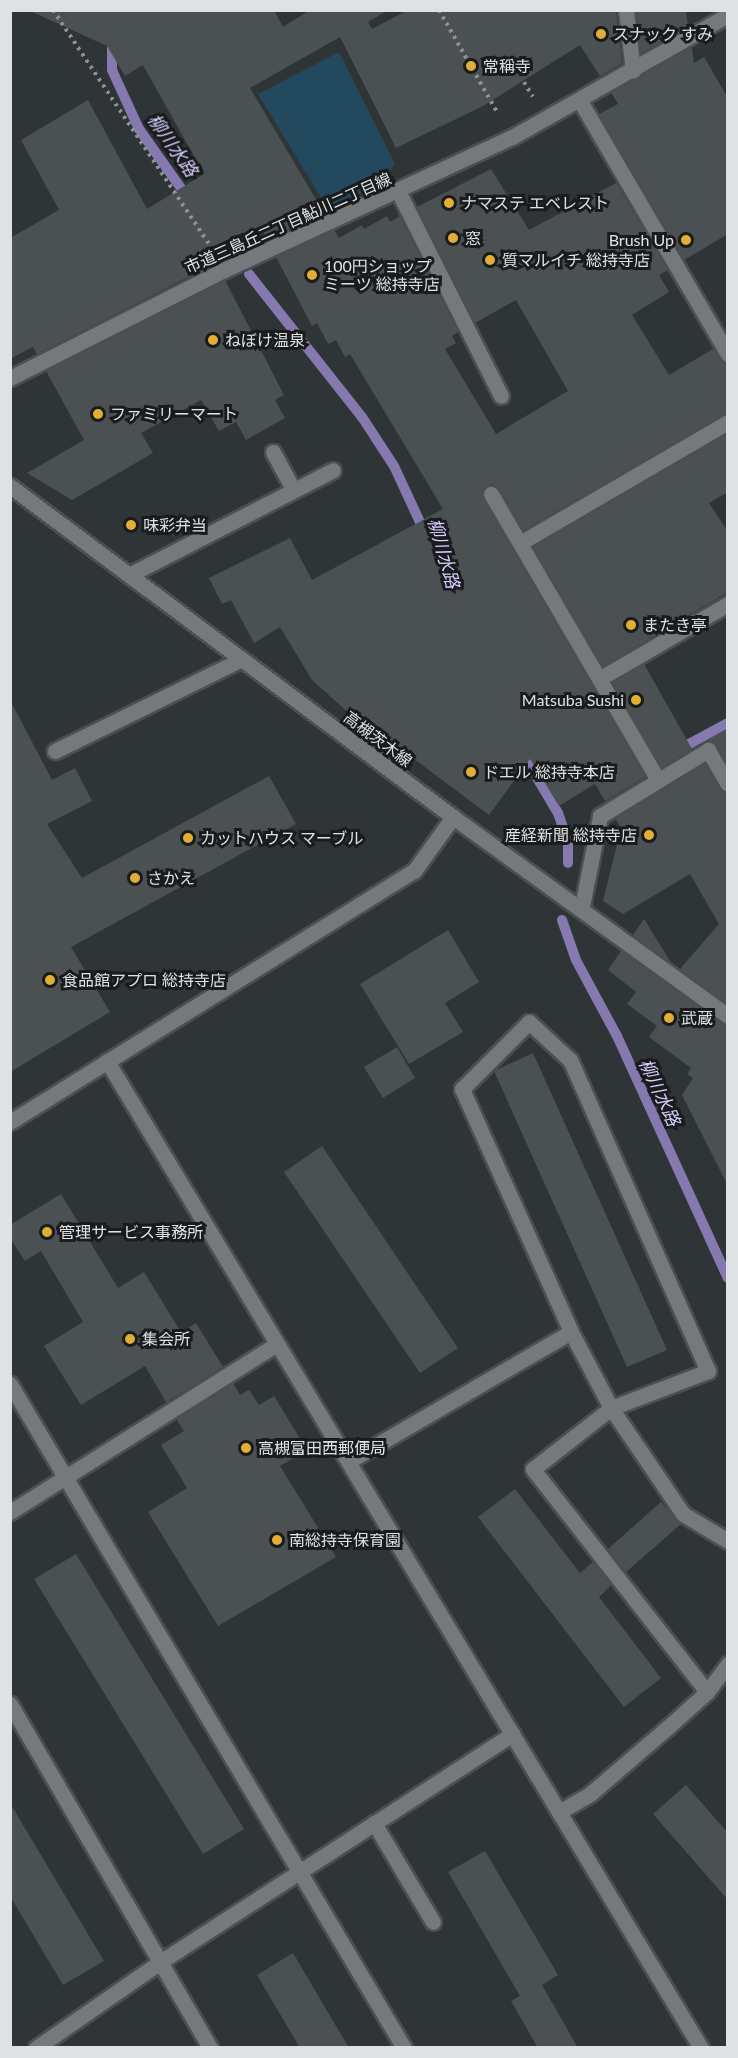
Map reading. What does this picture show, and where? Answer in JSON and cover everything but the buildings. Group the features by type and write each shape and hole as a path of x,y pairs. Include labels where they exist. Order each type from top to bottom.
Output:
{"street":[{"path":"626,10 633,70"},
{"name":"市道三島丘二丁目鮎川二丁目線","path":"10,378 226,269 399,193 512,137 580,101 728,15"},
{"path":"580,101 728,354"},
{"path":"399,193 501,396"},
{"path":"520,543 728,422"},
{"path":"273,452 293,489"},
{"path":"131,574 333,470"},
{"name":"高槻茨木線","path":"10,486 131,574 453,817 582,906 728,1016"},
{"path":"491,495 658,780"},
{"path":"599,679 728,604"},
{"path":"55,751 242,659"},
{"path":"582,906 600,816 708,750 728,784"},
{"path":"10,1122 414,871 453,817"},
{"path":"706,1692 533,1469 611,1408 708,1371 570,1060 529,1022 462,1089 571,1332 611,1408 683,1514 728,1541"},
{"path":"107,1061 701,2048"},
{"path":"349,1461 571,1332"},
{"path":"10,1512 277,1344"},
{"path":"10,1384 68,1477 404,2048"},
{"path":"559,1812 590,1794 706,1692 728,1664"},
{"path":"10,1704 210,2048"},
{"path":"36,2048 160,1962 298,1871 513,1734"},
{"path":"374,1823 434,1922"}],"path":[{"path":"53,10 226,269"},
{"path":"439,10 512,137"}],"shaded area":[{"path":"339,52 395,164 378,185 328,209 258,94"}],"waterway":[{"name":"柳川水路","path":"112,40 112,70 139,129 188,198"},
{"name":"柳川水路","path":"249,274 362,417 394,466 425,533"},
{"path":"678,750 728,723"},
{"name":"柳川水路","path":"521,751 558,813 568,842 568,863"},
{"name":"柳川水路","path":"562,920 576,960 617,1036 728,1278"}],"place":[{"name":"スナック すみ","path":"601,34"},
{"name":"常稱寺","path":"471,66"},
{"name":"ナマステ エベレスト","path":"449,203"},
{"name":"窓","path":"453,238"},
{"name":"Brush Up","path":"686,240"},
{"name":"質マルイチ 総持寺店","path":"490,260"},
{"name":"100円ショップ ミーツ 総持寺店","path":"312,275"},
{"name":"ねぼけ温泉","path":"213,340"},
{"name":"ファミリーマート","path":"98,414"},
{"name":"味彩弁当","path":"131,525"},
{"name":"またき亭","path":"631,625"},
{"name":"Matsuba Sushi","path":"636,700"},
{"name":"ドエル 総持寺本店","path":"471,772"},
{"name":"産経新聞 総持寺店","path":"649,835"},
{"name":"カットハウス マーブル","path":"188,838"},
{"name":"さかえ","path":"135,878"},
{"name":"食品館アプロ 総持寺店","path":"50,980"},
{"name":"武蔵","path":"669,1018"},
{"name":"管理サービス事務所","path":"47,1232"},
{"name":"集会所","path":"130,1339"},
{"name":"高槻富田西郵便局","path":"246,1448"},
{"name":"南総持寺保育園","path":"277,1540"}]}
